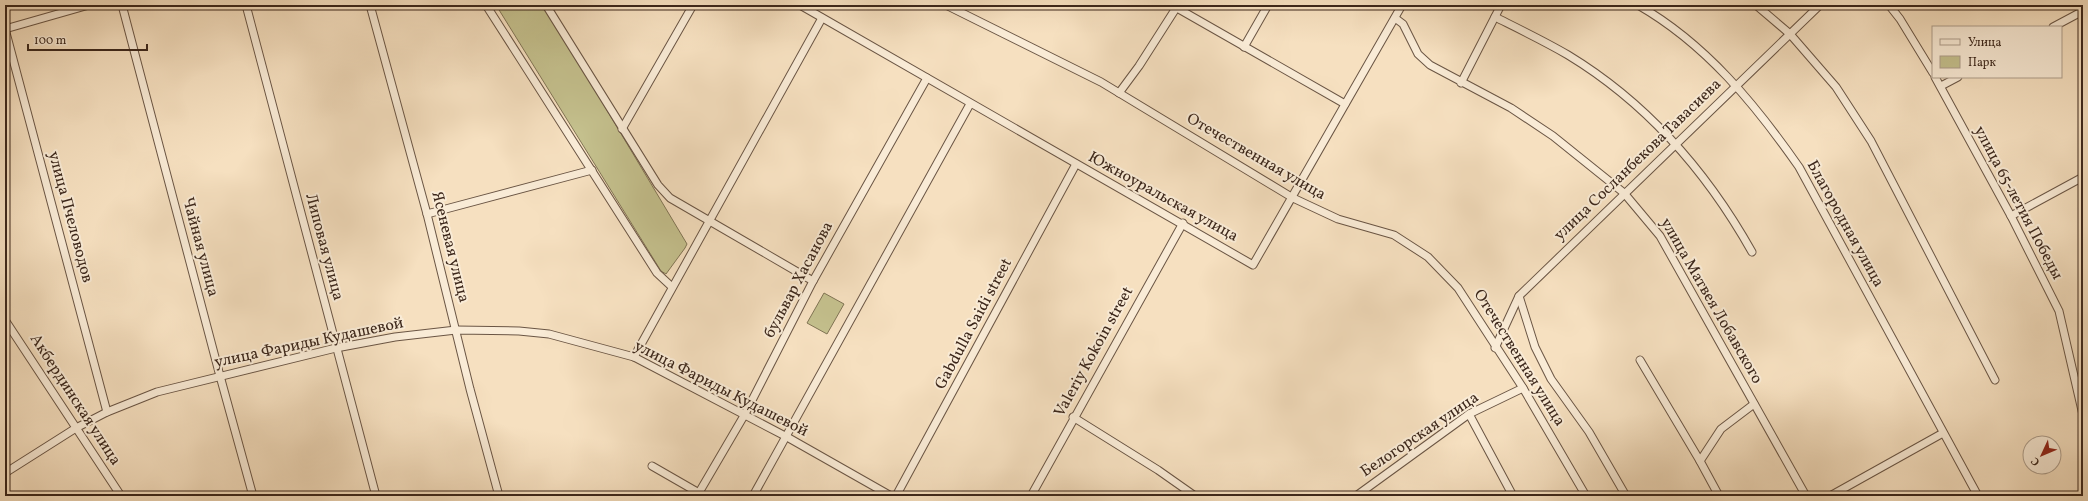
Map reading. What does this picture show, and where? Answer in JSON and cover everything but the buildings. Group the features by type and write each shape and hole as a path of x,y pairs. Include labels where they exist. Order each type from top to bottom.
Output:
{"street":[{"path":"5,29 89,5"},
{"name":"Чайная улица","path":"122,5 253,496"},
{"name":"Липовая улица","path":"246,5 376,496"},
{"name":"Ясеневая улица","path":"370,5 427,214 499,496"},
{"path":"486,5 657,272 672,287"},
{"path":"554,5 548,8 622,129 665,193 670,198 708,221 813,281"},
{"path":"622,129 694,5"},
{"name":"Южноуральская улица","path":"800,5 970,104 1183,223 1253,265 1293,198 1402,5"},
{"name":"Отечественная улица","path":"946,5 1119,93 1293,198 1338,219 1394,235 1428,257 1458,288 1523,388 1586,496"},
{"path":"1244,47 1268,5"},
{"path":"1461,83 1501,5"},
{"name":"Благородная улица","path":"1638,5 1655,14 1698,48 1736,84 1769,125 1799,167 1942,433 1978,496"},
{"path":"1756,5 1790,34 1836,87 1870,141 1995,380"},
{"name":"улица Сосланбекова Тавасиева","path":"1496,348 1519,296 1736,84 1820,5"},
{"path":"1889,5 1900,19 1932,71"},
{"path":"1119,93 1178,7 1244,47 1345,104"},
{"path":"2055,26 2083,11"},
{"path":"1495,17 1542,40 1585,66 1615,88 1676,144 1712,187 1752,252"},
{"path":"634,357 708,221 822,18"},
{"name":"улица Матвея Лобавского","path":"1395,18 1403,24 1418,54 1430,65 1461,83 1511,108 1553,136 1624,193 1660,236 1806,496"},
{"name":"улица Пчеловодов","path":"5,29 107,412"},
{"name":"бульвар Хасанова","path":"698,495 745,414 813,281 927,78"},
{"name":"улица 65-летия Победы","path":"1936,78 2011,216 2059,311 2083,416"},
{"path":"1941,86 1956,78"},
{"path":"753,496 970,104"},
{"name":"Gabdulla Saidi street","path":"896,496 1076,164"},
{"path":"427,214 592,170"},
{"path":"2011,216 2083,177"},
{"name":"Valeriy Kokoin street","path":"1031,496 1073,417 1183,223"},
{"path":"1519,296 1534,347 1551,379 1589,432 1626,496"},
{"name":"Акбердинская улица","path":"5,320 121,496"},
{"name":"улица Фариды Кудашевой","path":"5,473 76,428 107,412 157,392 336,348 395,337 456,330 519,331 549,334 634,357 745,414 891,496"},
{"path":"1640,360 1719,496"},
{"name":"Белогорская улица","path":"1356,496 1469,414 1523,388"},
{"path":"1700,461 1721,429 1754,404"},
{"path":"1469,414 1513,496"},
{"path":"1073,417 1158,470 1194,496"},
{"path":"1830,496 1942,433"},
{"path":"652,466 698,495"}],"green space":[{"path":"496,5 544,5 687,244 666,274 661,271"},
{"path":"824,293 844,304 827,334 807,323"}]}
